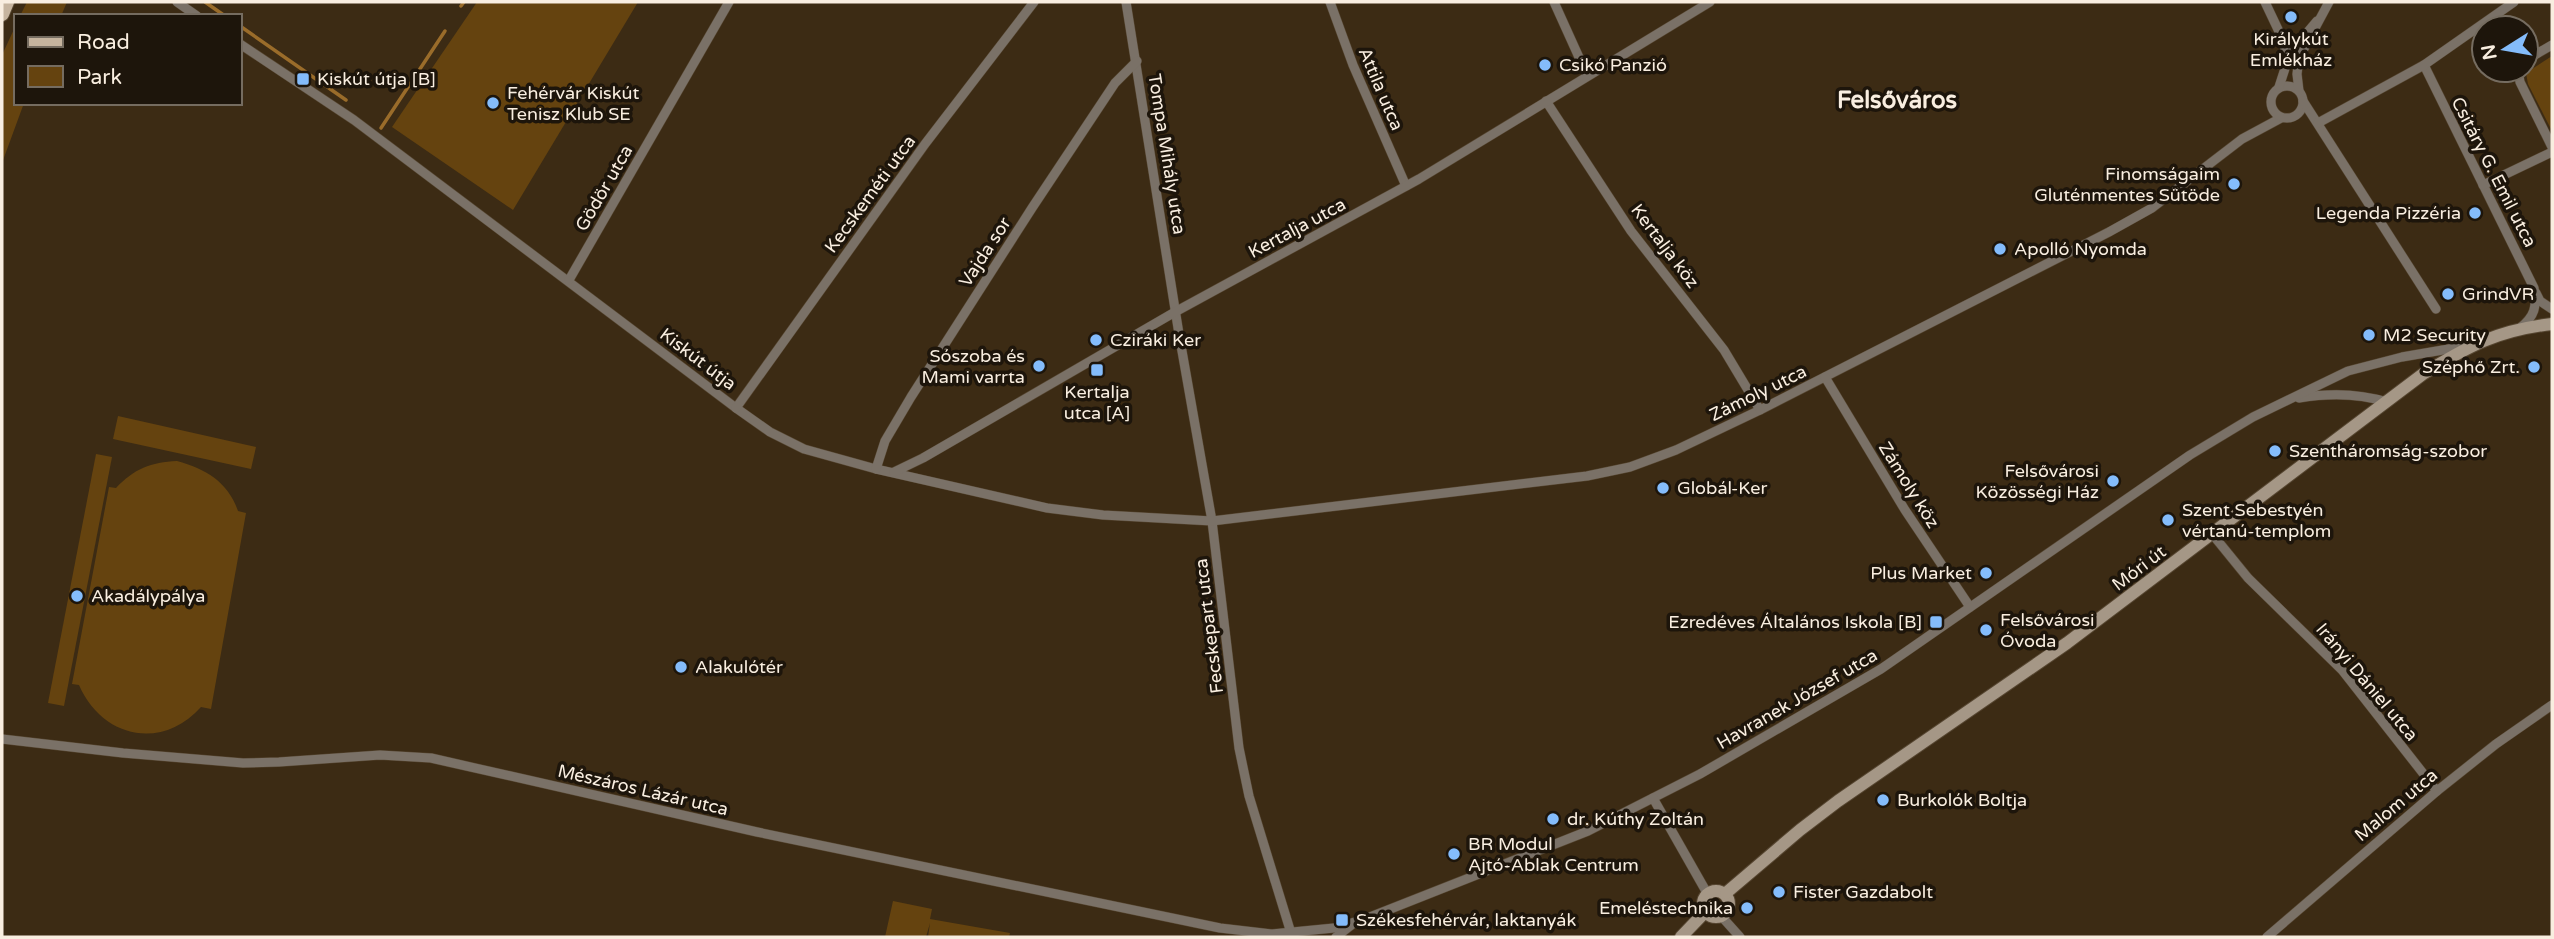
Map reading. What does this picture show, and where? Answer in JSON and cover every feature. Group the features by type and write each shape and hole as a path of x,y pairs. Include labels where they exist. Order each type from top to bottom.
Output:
{"main road":[{"path":"2,14 7,2"},
{"name":"Móri út","path":"1726,893 1838,801 2067,643 2423,374 2472,345 2500,333 2552,324"},
{"path":"1718,890 1726,893 1730,901 1729,909 1722,917 1713,918 1705,912 1703,901 1707,893 1718,890"},
{"path":"1681,937 1705,912"}],"street":[{"path":"177,2 194,14"},
{"name":"Gödör utca","path":"569,280 730,2"},
{"name":"Kecskeméti utca","path":"736,408 925,144 1034,2"},
{"name":"Tompa Mihály utca","path":"1126,2 1175,312"},
{"name":"Attila utca","path":"1330,2 1353,65 1406,186"},
{"path":"1554,2 1587,75"},
{"name":"Kertalja utca","path":"894,472 923,458 1175,312 1406,186 1710,2"},
{"path":"2265,2 2284,42 2287,61"},
{"path":"2329,2 2299,58 2299,91 2436,309"},
{"path":"2321,18 2301,38 2287,61 2280,87 2272,94 2270,105 2281,118 2294,117 2318,123 2424,65 2514,2"},
{"name":"Kiskút útja","path":"242,45 354,120 736,408 785,441 876,469 1047,508 1083,513 1212,521"},
{"name":"Vajda sor","path":"876,469 885,441 925,375 1115,83 1137,61"},
{"name":"Csitáry G. Emil utca","path":"2424,65 2540,301 2552,309"},
{"path":"2483,185 2552,149 2521,84"},
{"path":"2280,87 2290,86 2299,91"},
{"name":"Kertalja köz","path":"1546,101 1631,230 1724,350 1760,410"},
{"path":"2294,117 2301,110 2303,101"},
{"name":"Zámoly utca","path":"2259,128 2270,105"},
{"name":"Zámoly utca","path":"1212,521 1598,474 1657,458 1760,410 2063,257 2152,208 2259,128 2281,118"},
{"path":"2520,328 2536,310 2534,288"},
{"name":"Fecskepart utca","path":"1175,312 1212,521 1242,771 1291,933"},
{"path":"2294,399 2322,382 2357,368 2472,345"},
{"name":"Zámoly köz","path":"1825,377 1900,501 1970,607"},
{"path":"2294,399 2332,394 2371,397 2387,402"},
{"name":"Havranek József utca","path":"1272,935 1304,935 1356,922 1587,831 1653,798 1723,761 1881,668 2190,455 2253,417 2294,399"},
{"name":"Irányi Dániel utca","path":"2213,535 2248,578 2342,670 2437,791"},
{"name":"Malom utca","path":"2267,937 2437,791 2496,744 2552,705"},
{"name":"Mészáros Lázár utca","path":"2,739 123,753 243,762 380,755 431,758 757,832 1220,928 1272,935"},
{"path":"1653,798 1707,893"},
{"path":"1722,917 1740,937"},
{"path":"1336,937 1356,922"}],"green space":[{"path":"27,2 67,2 62,14 21,14"},
{"name":"Fehérvár Kiskút Tenisz Klub SE","path":"477,2 638,2 513,210 392,127"},
{"path":"14,29 14,105 23,105 2,163 2,55"},
{"path":"2552,56 2552,131 2528,84 2540,84 2540,64"},
{"path":"118,416 256,447 251,469 113,439"},
{"name":"Akadálypálya","path":"96,454 112,457 64,706 48,703"},
{"path":"177,461 215,478 228,492 238,511 246,513 211,709 201,707 186,721 169,730 134,732 117,727 102,717 89,703 79,685 72,684 109,487 116,488 129,476 144,468"},
{"path":"893,901 932,909 930,919 1010,933 1009,937 928,937 930,923 926,937 885,937"}],"waterway":[{"path":"205,2 222,14"},
{"path":"461,6 464,2"},
{"path":"242,27 346,100"},
{"path":"381,128 445,31"}],"place":[{"name":"Királykút Emlékház","path":"2291,17"},
{"name":"Csikó Panzió","path":"1545,65"},
{"name":"Kiskút útja [B]","path":"303,79"},
{"name":"Fehérvár Kiskút Tenisz Klub SE","path":"493,103"},
{"name":"Finomságaim Gluténmentes Sütöde","path":"2234,184"},
{"name":"Legenda Pizzéria","path":"2475,213"},
{"name":"Apolló Nyomda","path":"2000,249"},
{"name":"GrindVR","path":"2448,294"},
{"name":"M2 Security","path":"2369,335"},
{"name":"Cziráki Ker","path":"1096,340"},
{"name":"Sószoba és Mami varrta","path":"1039,366"},
{"name":"Széphő Zrt.","path":"2534,367"},
{"name":"Kertalja utca [A]","path":"1097,370"},
{"name":"Szentháromság-szobor","path":"2275,451"},
{"name":"Felsővárosi Közösségi Ház","path":"2113,481"},
{"name":"Globál-Ker","path":"1663,488"},
{"name":"Szent Sebestyén vértanú-templom","path":"2168,520"},
{"name":"Plus Market","path":"1986,573"},
{"name":"Akadálypálya","path":"77,596"},
{"name":"Ezredéves Általános Iskola [B]","path":"1936,622"},
{"name":"Felsővárosi Óvoda","path":"1986,630"},
{"name":"Alakulótér","path":"681,667"},
{"name":"Burkolók Boltja","path":"1883,800"},
{"name":"dr. Kúthy Zoltán","path":"1553,819"},
{"name":"BR Modul Ajtó-Ablak Centrum","path":"1454,854"},
{"name":"Fister Gazdabolt","path":"1779,892"},
{"name":"Emeléstechnika","path":"1747,908"},
{"name":"Székesfehérvár, laktanyák","path":"1342,920"}],"district":[{"name":"Felsőváros","path":"1897,100"}]}
